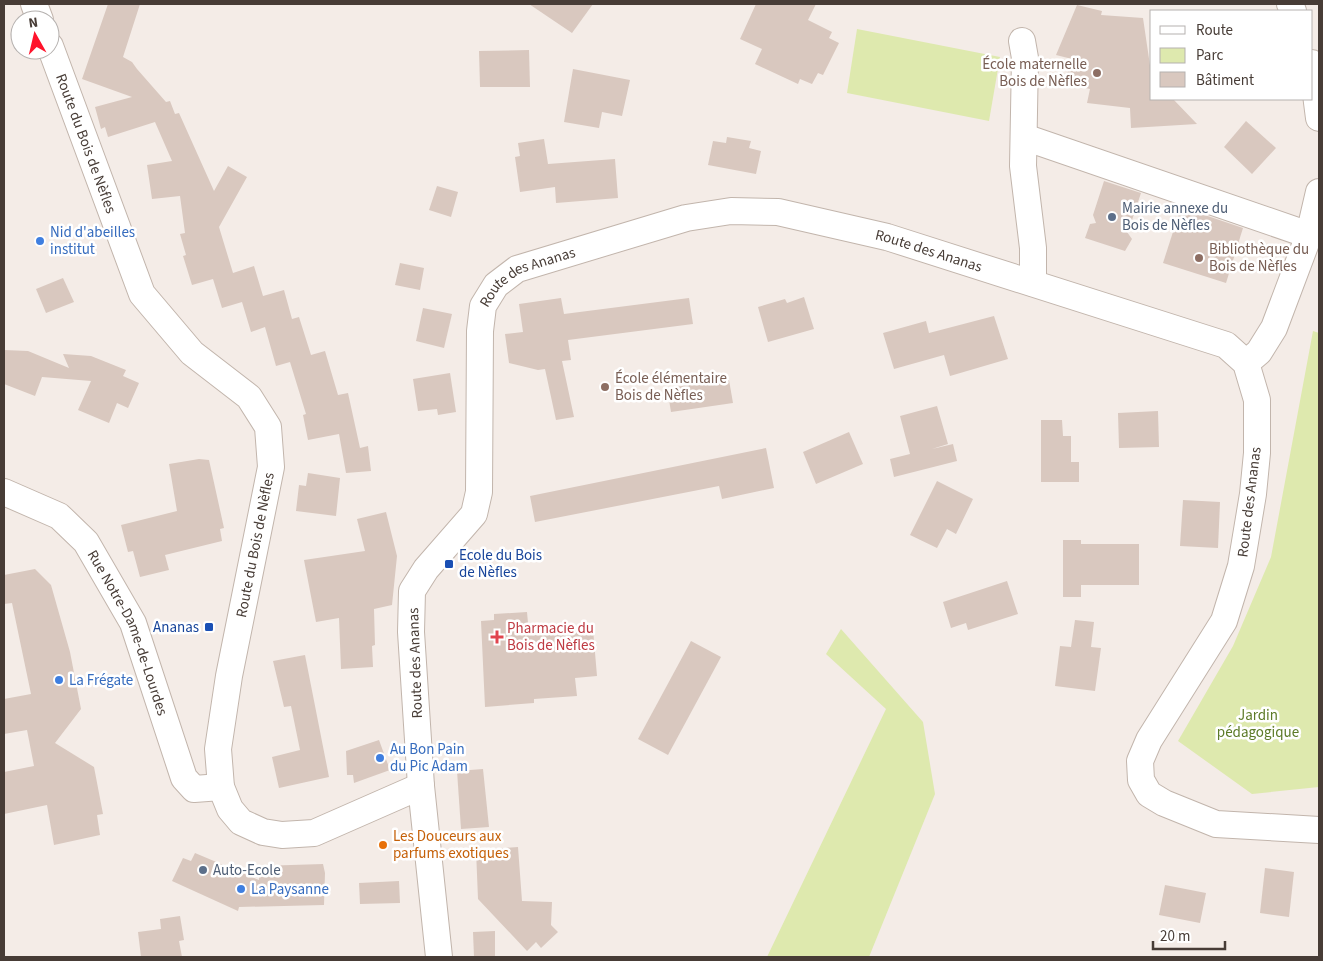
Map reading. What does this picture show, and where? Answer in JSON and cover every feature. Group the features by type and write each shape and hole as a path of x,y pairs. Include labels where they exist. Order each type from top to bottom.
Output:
{"street":[{"path":"1022,41 1025,58 1023,166 1033,248 1033,283"},
{"name":"Route du Bois de Nèfles","path":"55,60 142,294 192,353 249,397 268,427 271,466 229,676 218,749 221,787 230,810 242,822 263,832 282,835 314,833 421,786"},
{"path":"1313,71 1319,117"},
{"path":"1024,137 1309,235"},
{"path":"1246,362 1259,352 1274,328 1309,235 1319,192"},
{"name":"Route des Ananas","path":"439,957 421,786 411,632 412,592 426,569 474,514 480,492 480,331 484,306 496,285 517,269 686,218 731,211 778,212 887,237 1226,345 1246,362 1257,400 1257,453 1253,494 1240,566 1224,621 1149,740 1140,761 1141,780 1149,794 1216,824 1319,830"},
{"name":"Rue Notre-Dame-de-Lourdes","path":"4,492 59,516 86,542 134,623 184,778 194,789 221,787"}],"green space":[{"path":"857,29 1000,57 989,121 847,93"},
{"name":"Jardin pédagogique","path":"1313,331 1319,333 1319,787 1252,794 1178,741 1233,646 1271,557"},
{"path":"841,629 923,722 935,794 869,957 767,957 886,709 826,654"}],"building":[{"path":"108,4 140,4 123,57 132,62 166,102 170,101 175,114 179,113 214,191 228,166 247,177 219,227 233,273 254,266 263,296 284,290 292,319 299,317 311,355 325,351 338,395 348,393 360,448 368,446 371,471 346,473 339,434 308,440 303,415 306,414 290,362 276,366 265,327 251,332 242,302 222,308 213,279 192,285 183,256 186,255 180,234 185,233 180,196 152,199 147,165 172,161 155,122 108,137 105,127 101,129 95,107 132,97 82,79"},
{"path":"529,4 593,4 572,33"},
{"path":"756,4 816,4 808,20 832,32 829,38 839,43 823,75 818,73 812,84 800,79 798,84 755,64 762,49 740,39"},
{"path":"1077,5 1102,11 1101,15 1143,18 1150,65 1150,100 1174,100 1197,124 1131,128 1130,108 1087,103 1090,89 1064,83 1072,59 1056,55"},
{"path":"529,50 530,87 480,87 479,51"},
{"path":"573,69 630,80 622,116 602,112 599,128 564,122"},
{"path":"1246,121 1276,148 1252,174 1224,147"},
{"path":"727,137 751,141 749,148 761,151 756,174 708,165 713,141 726,143"},
{"path":"544,139 548,164 615,159 618,198 556,203 555,187 520,192 515,157 520,156 518,143"},
{"path":"1104,181 1141,193 1130,221 1133,228 1127,232 1132,239 1125,251 1085,238 1090,224 1096,223 1093,215"},
{"path":"437,186 458,192 451,217 429,210"},
{"path":"1181,207 1243,228 1226,283 1163,263"},
{"path":"400,263 424,268 420,290 395,285"},
{"path":"63,278 74,302 46,313 36,289"},
{"path":"804,297 814,329 768,342 758,307 785,299 787,303"},
{"path":"561,298 564,314 689,298 693,324 568,340 571,360 562,361 574,417 556,420 545,369 538,370 509,363 505,334 523,332 519,304"},
{"path":"423,308 452,314 444,348 416,341"},
{"path":"994,316 1008,359 950,376 944,355 894,369 883,333 926,321 929,333"},
{"path":"4,350 28,351 69,368 63,354 91,356 126,370 123,376 139,383 128,408 117,403 109,423 78,410 91,381 42,377 35,396 4,384"},
{"path":"450,373 456,412 438,415 437,409 418,411 413,379"},
{"path":"729,380 733,403 671,412 667,388"},
{"path":"937,406 948,444 932,449 953,444 957,461 894,477 890,459 910,454 900,416"},
{"path":"1158,411 1159,447 1119,448 1118,413"},
{"path":"1041,420 1062,420 1063,436 1071,436 1071,462 1079,462 1079,482 1041,482"},
{"path":"849,432 863,464 816,484 803,452"},
{"path":"766,448 774,488 722,499 719,486 535,522 530,496"},
{"path":"199,459 209,460 224,528 220,529 222,541 165,555 169,570 140,577 133,551 128,552 121,525 177,511 169,464"},
{"path":"308,473 340,478 336,516 296,511 299,485 306,486"},
{"path":"937,481 973,499 956,534 947,529 937,548 910,535"},
{"path":"1183,500 1220,502 1218,548 1180,546"},
{"path":"386,512 397,556 392,605 374,609 375,645 372,646 373,667 341,669 339,618 316,622 304,560 365,551 357,519"},
{"path":"1063,540 1081,540 1081,544 1139,544 1139,585 1081,585 1081,597 1063,597"},
{"path":"35,569 51,585 70,652 81,709 55,743 94,767 103,814 97,815 100,835 54,845 47,805 4,814 4,772 34,766 27,730 4,734 4,699 31,694 12,603 4,604 4,575"},
{"path":"1007,581 1018,614 968,630 966,623 951,628 943,602"},
{"path":"527,612 529,634 593,629 597,676 575,678 577,696 534,699 534,703 485,707 481,621 494,620 494,614"},
{"path":"1075,620 1094,622 1091,647 1101,648 1095,691 1055,686 1060,646 1071,647"},
{"path":"691,641 721,657 668,755 638,739"},
{"path":"305,655 329,777 279,788 272,757 300,750 291,706 284,707 273,661"},
{"path":"379,740 390,770 354,783 353,775 347,775 346,751"},
{"path":"483,769 489,827 461,829 457,771"},
{"path":"518,847 522,901 552,902 551,925 558,932 541,948 536,942 527,951 478,899 476,850"},
{"path":"195,853 259,880 259,866 323,864 325,873 324,905 239,907 238,911 172,881 183,858 191,861"},
{"path":"1265,868 1294,872 1289,917 1260,913"},
{"path":"399,881 400,903 360,904 359,883"},
{"path":"1165,885 1206,893 1200,923 1159,915"},
{"path":"180,916 184,940 179,941 182,957 141,957 138,932 161,929 160,919"},
{"path":"495,931 495,956 474,957 473,932"}],"place":[{"name":"École maternelle Bois de Nèfles","path":"1097,73"},
{"name":"Mairie annexe du Bois de Nèfles","path":"1112,217"},
{"name":"Nid d'abeilles institut","path":"40,241"},
{"name":"Bibliothèque du Bois de Nèfles","path":"1199,258"},
{"name":"École élémentaire Bois de Nèfles","path":"605,387"},
{"name":"Ecole du Bois de Nèfles","path":"449,564"},
{"name":"Ananas","path":"209,627"},
{"name":"Pharmacie du Bois de Nèfles","path":"497,637"},
{"name":"La Frégate","path":"59,680"},
{"name":"Au Bon Pain du Pic Adam","path":"380,758"},
{"name":"Les Douceurs aux parfums exotiques","path":"383,845"},
{"name":"Auto-Ecole","path":"203,870"},
{"name":"La Paysanne","path":"241,889"}]}
